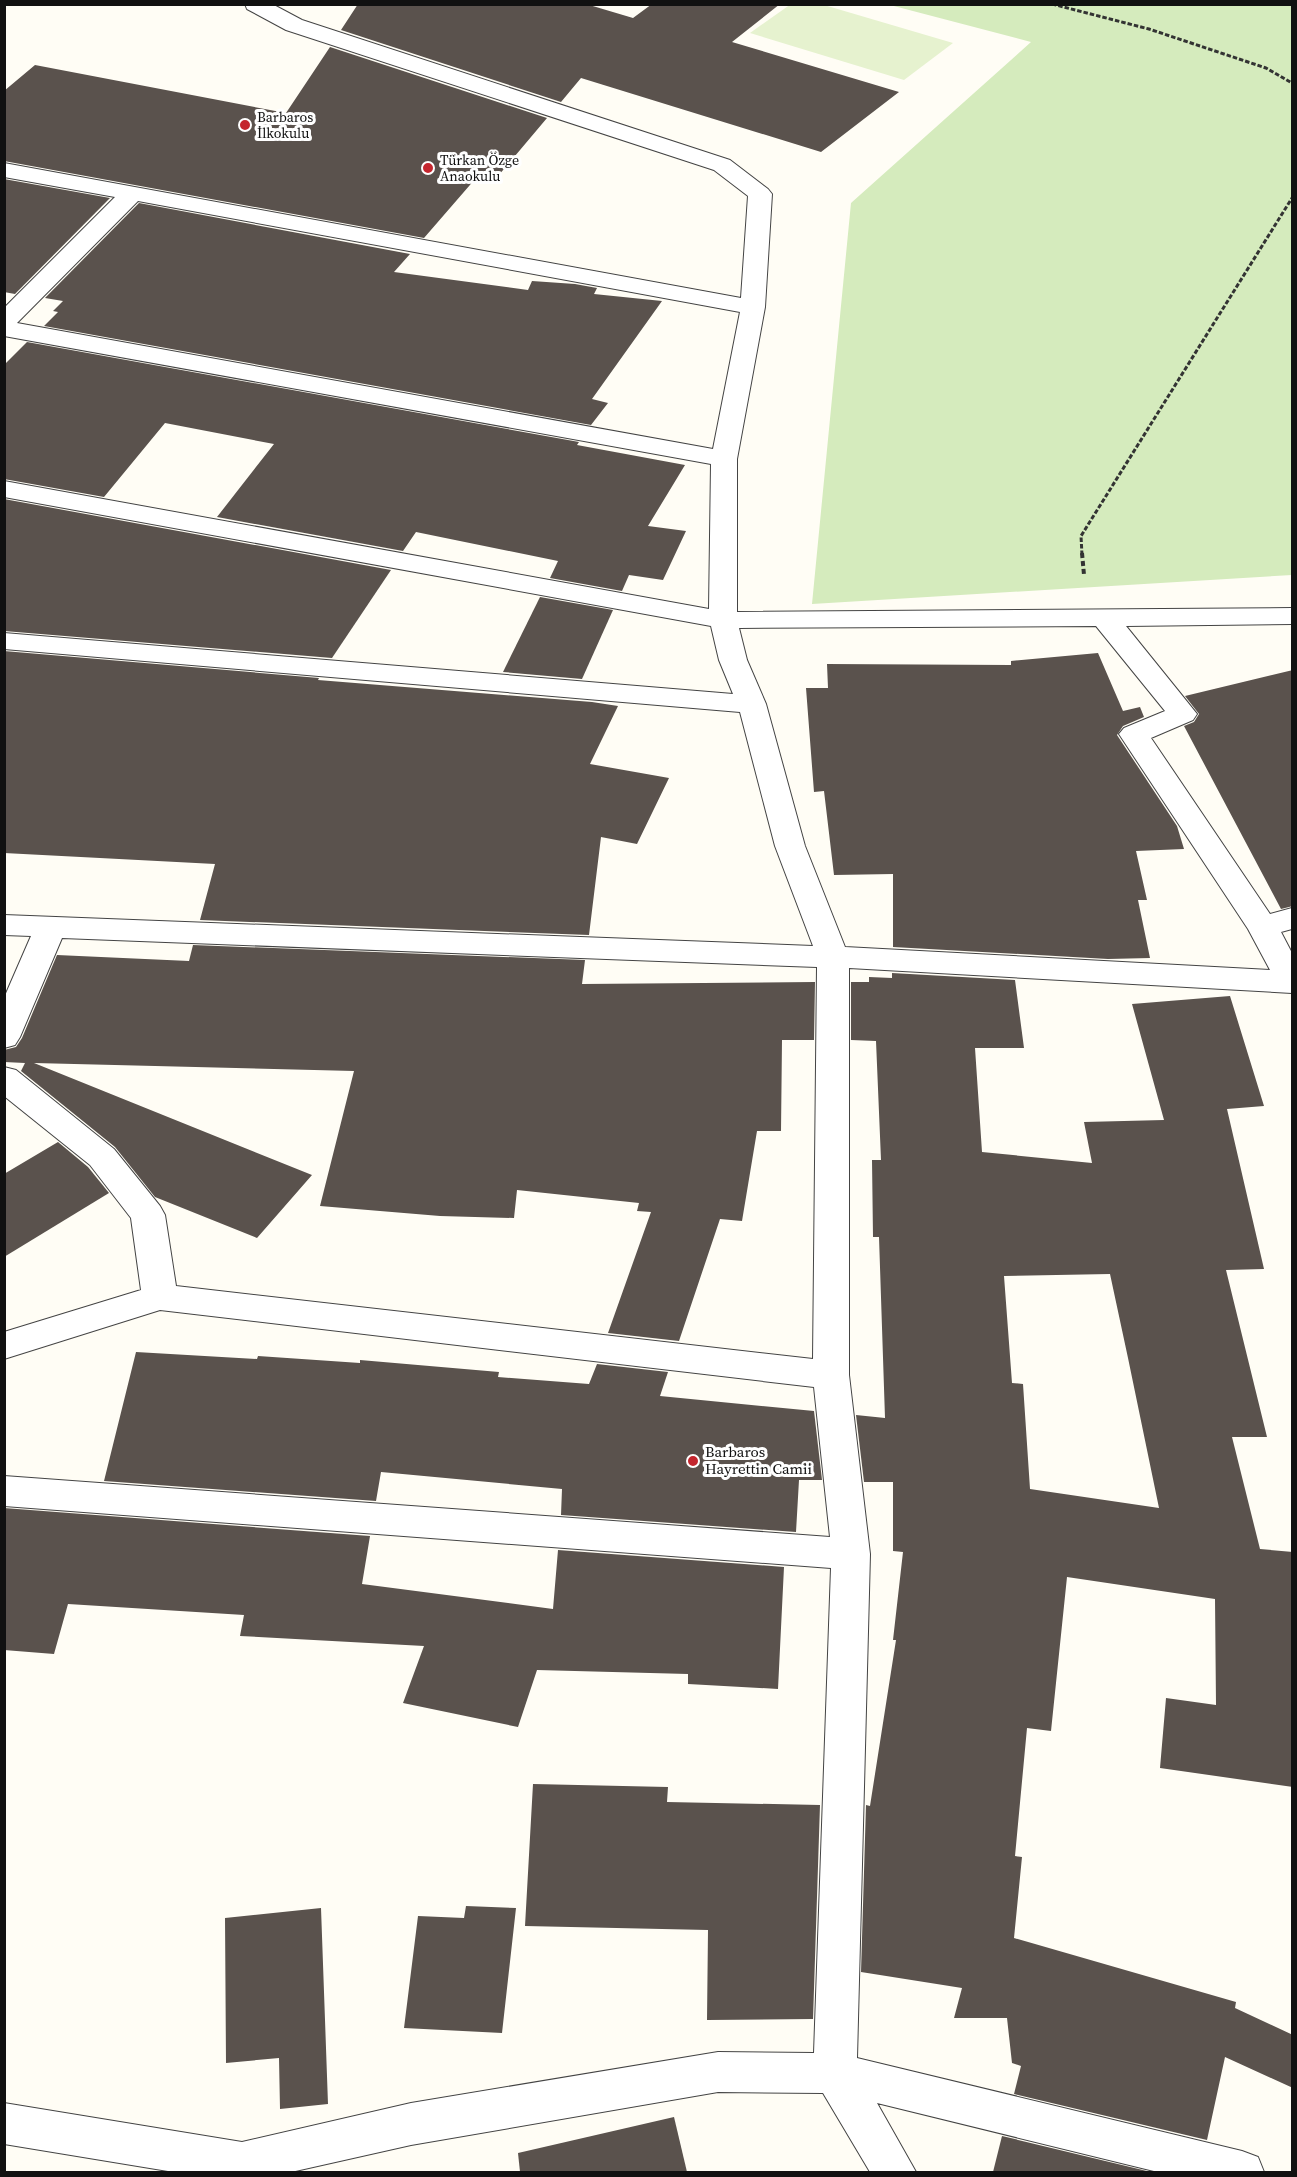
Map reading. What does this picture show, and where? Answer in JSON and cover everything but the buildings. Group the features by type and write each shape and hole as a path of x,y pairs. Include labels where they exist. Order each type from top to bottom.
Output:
{"street":[{"path":"255,4 294,25 722,165 760,194 753,307 724,459 723,620 733,660 752,704 790,846 833,957 831,1375 851,1554 835,2073 894,2172"},
{"path":"4,170 753,307"},
{"path":"4,322 133,193"},
{"path":"4,328 724,459"},
{"path":"4,489 723,620 1293,616"},
{"path":"1095,617 1183,714 1134,734 1263,927 1293,981"},
{"path":"4,641 752,704"},
{"path":"1263,927 1293,918"},
{"path":"4,925 833,957 1293,981"},
{"path":"4,1038 51,926"},
{"path":"4,1078 102,1157 148,1215 160,1297"},
{"path":"4,1346 160,1297 831,1375"},
{"path":"4,1491 851,1554"},
{"path":"4,2122 243,2168 411,2124 718,2072 835,2073 1242,2172"}],"path":[{"path":"1052,4 1149,29 1266,68 1293,82"},
{"path":"1095,617 1081,536 1293,198"}],"green space":[{"path":"791,4 824,5 953,43 904,80 750,33"},
{"path":"890,5 1292,5 1292,575 812,604 851,203 1031,42"}],"place":[{"name":"Barbaros İlkokulu","path":"245,125"},
{"name":"Türkan Özge Anaokulu","path":"428,168"},
{"name":"Barbaros Hayrettin Camii","path":"693,1461"}]}
